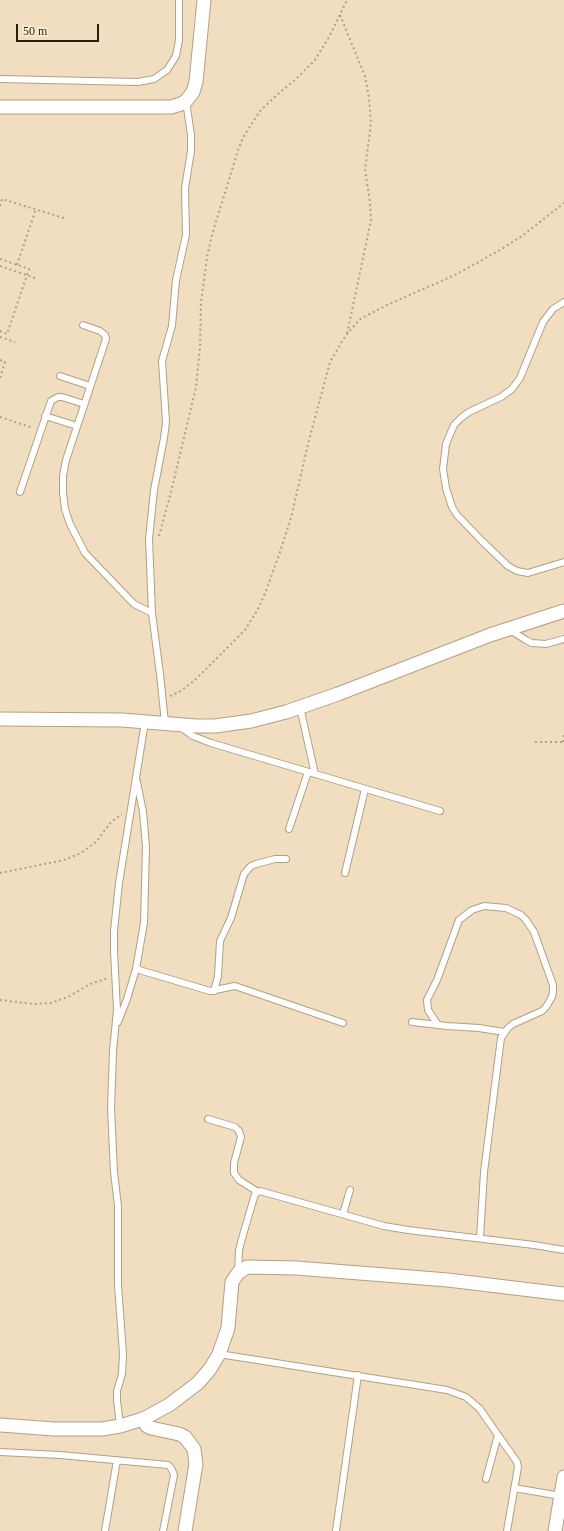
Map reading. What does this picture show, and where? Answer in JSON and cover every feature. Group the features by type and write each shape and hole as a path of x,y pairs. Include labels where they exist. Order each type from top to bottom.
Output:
{"street":[{"path":"0,107 171,107 186,101 193,92 196,82 204,0"},
{"path":"0,719 145,721 196,726 233,724 269,717 300,707 510,629 564,611"},
{"path":"0,1424 84,1430 120,1426 143,1419 169,1405 198,1383 210,1369 219,1354 228,1328 232,1282 242,1269 253,1267 296,1268 448,1280 564,1294"},
{"path":"143,1419 147,1426 151,1428 179,1434 185,1437 194,1449 196,1464 184,1531"},
{"path":"555,1531 563,1487"}],"lane":[{"path":"0,79 138,82 154,79 167,70 176,56 179,40 179,0"},
{"path":"186,101 186,107 191,124 192,143 185,188 186,235 176,280 172,326 162,361 166,422 154,490 150,539 152,613 163,698 171,723 193,736 202,739 440,811"},
{"path":"564,302 553,310 542,322 520,378 512,389 501,397 469,412 454,425 446,444 443,469 446,488 452,507 457,515 508,566 517,571 528,573 564,562"},
{"path":"83,325 103,332 106,339 66,460 63,476 64,503 76,539 85,553 134,604 152,613"},
{"path":"60,376 90,386"},
{"path":"20,492 51,401 58,397 84,404"},
{"path":"45,416 77,426"},
{"path":"510,629 532,643 546,644 564,639"},
{"path":"289,830 312,773 300,707"},
{"path":"120,1426 116,1400 122,1374 123,1354 118,1285 118,1206 114,1172 111,1109 113,1051 117,1010 114,951 116,906 145,721"},
{"path":"116,1028 136,969 144,923 146,859 143,812 136,778"},
{"path":"345,873 365,789"},
{"path":"214,991 218,976 220,941 233,912 244,874 251,866 256,864 274,859 286,859"},
{"path":"438,1025 428,1010 427,1000 441,969 459,920 467,913 478,908 497,906 514,911 521,915 531,925 553,985 553,991 552,997 546,1007 542,1011 512,1024 504,1032 500,1044 488,1139 480,1238"},
{"path":"136,969 214,991 234,986 343,1023"},
{"path":"412,1022 479,1028 504,1032"},
{"path":"208,1119 235,1127 239,1131 241,1136 234,1163 234,1173 240,1180 258,1192 384,1226 564,1250"},
{"path":"343,1214 350,1190"},
{"path":"238,1273 241,1242 255,1194 258,1192"},
{"path":"219,1354 448,1390 466,1397 480,1409 518,1465 507,1531"},
{"path":"336,1531 358,1375"},
{"path":"486,1479 498,1435"},
{"path":"0,1452 164,1464 171,1468 174,1475 163,1531"},
{"path":"105,1531 118,1460"},
{"path":"514,1488 563,1487"}],"path":[{"path":"158,539 171,492 196,387 200,348 201,303 207,257 212,235 239,147 245,134 260,111 298,78 315,60 329,38 347,0"},
{"path":"340,14 365,76 371,123 365,169 371,220 351,306 346,335"},
{"path":"0,206 2,199 67,220"},
{"path":"163,698 179,692 194,681 245,630 258,609 274,569 291,518 308,444 330,362 346,335 360,319 386,305 455,275 500,250 522,236 564,203"},
{"path":"17,265 36,209"},
{"path":"0,259 29,269 7,334 0,331"},
{"path":"0,266 35,278"},
{"path":"0,337 15,342"},
{"path":"0,360 5,362 0,378"},
{"path":"0,417 40,431"},
{"path":"536,742 564,742 564,735"},
{"path":"0,873 64,860 81,853 96,842 111,822 130,809"},
{"path":"0,1000 33,1004 51,1003 68,997 90,984 115,976"}]}
